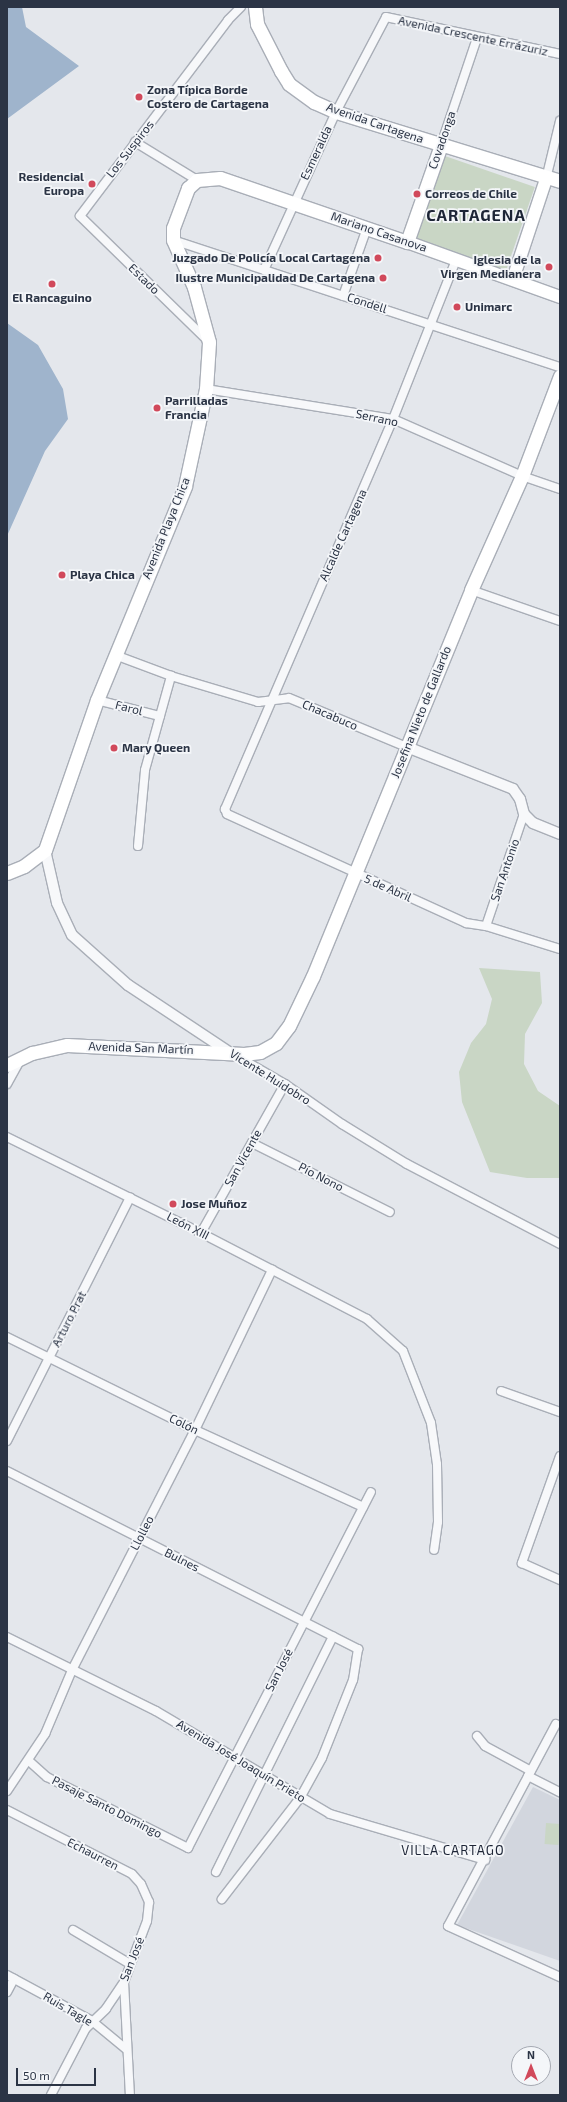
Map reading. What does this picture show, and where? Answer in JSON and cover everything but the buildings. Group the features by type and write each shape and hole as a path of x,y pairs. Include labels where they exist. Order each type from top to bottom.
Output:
{"main road":[{"name":"Avenida Cartagena","path":"255,7 257,24 290,84 314,102 336,112 546,179 560,186"},
{"name":"Covadonga","path":"407,242 441,145"},
{"name":"Mariano Casanova","path":"197,180 220,178 293,202 560,297"},
{"name":"Avenida Cartagena","path":"546,179 560,181"},
{"path":"512,279 546,179"},
{"path":"173,240 173,228 182,200 188,188 197,180"},
{"name":"Avenida Playa Chica","path":"45,850 97,700 185,486 206,389 209,342 194,287 173,240"},
{"name":"Josefina Nieto de Gallardo","path":"276,1043 289,1026 313,976 471,590 522,476 560,376"},
{"path":"7,873 28,864 45,850"},
{"name":"Avenida San Martín","path":"7,1066 21,1058 44,1049 66,1045 252,1054 276,1043"}],"street":[{"name":"Los Suspiros","path":"80,216 228,20 241,7"},
{"name":"Esmeralda","path":"264,270 293,202 336,112 386,17"},
{"name":"Avenida Crescente Errázuriz","path":"386,17 477,38 560,54"},
{"name":"Covadonga","path":"441,145 477,38"},
{"path":"546,179 560,121"},
{"path":"135,142 197,180"},
{"name":"Estado","path":"80,216 209,342"},
{"path":"343,296 367,228"},
{"name":"Condell","path":"173,240 560,366"},
{"name":"Alcalde Cartagena","path":"225,809 393,419 456,260"},
{"name":"Serrano","path":"206,389 393,419 522,476 560,489"},
{"path":"471,590 560,621"},
{"name":"Chacabuco","path":"115,655 171,676 258,702 289,698 513,789 520,799 524,814"},
{"path":"138,846 145,770 171,676"},
{"name":"Farol","path":"97,700 160,716"},
{"name":"5 de Abril","path":"225,809 227,814 354,873 466,922 486,926 560,949"},
{"path":"524,814 533,823 560,834"},
{"name":"San Antonio","path":"486,926 524,814"},
{"name":"Vicente Huidobro","path":"45,850 64,922 72,935 128,985 229,1052 285,1084 342,1124 407,1164 560,1244"},
{"path":"7,1084 21,1058"},
{"name":"San Vicente","path":"201,1233 285,1084"},
{"name":"León XIII","path":"7,1137 130,1197 367,1319 403,1351 431,1423 437,1464 438,1522 434,1550"},
{"name":"Pío Nono","path":"252,1143 390,1212"},
{"name":"Arturo Prat","path":"7,1441 130,1197"},
{"name":"Llolleo","path":"7,1791 29,1761 45,1734 72,1670 195,1430 272,1270"},
{"name":"Colón","path":"7,1337 195,1430 363,1507"},
{"path":"501,1391 560,1412"},
{"path":"560,1456 522,1563 560,1580"},
{"name":"Bulnes","path":"7,1470 358,1649 353,1680 322,1758 300,1798"},
{"name":"San José","path":"188,1848 371,1492"},
{"path":"216,1872 265,1777 333,1636"},
{"name":"Avenida José Joaquín Prieto","path":"7,1637 156,1711 235,1757 300,1798 330,1814 485,1860"},
{"path":"556,1724 485,1860 448,1926 560,1978"},
{"path":"477,1736 485,1746 560,1792"},
{"name":"Pasaje Santo Domingo","path":"29,1761 47,1777 188,1848"},
{"path":"222,1900 300,1798"},
{"name":"Echaurren","path":"7,1810 132,1874 141,1884 147,1896 147,1921"},
{"name":"San José","path":"51,2095 92,2021 106,2009 124,1982 147,1921"},
{"path":"73,1930 130,1964"},
{"path":"7,1992 11,1977"},
{"name":"Ruis Tagle","path":"11,1977 92,2021 126,2049"},
{"path":"124,1982 126,2049 130,2095"}],"shaded area":[{"path":"533,1787 560,1800 560,1961 457,1925"}],"green space":[{"path":"445,156 535,187 506,271 416,240"},
{"path":"479,968 540,972 542,1003 525,1034 524,1064 538,1091 560,1106 560,1178 527,1178 490,1172 462,1102 459,1072 471,1043 486,1024 492,999"},
{"path":"546,1823 560,1824 559,1845 545,1844"}],"water":[{"path":"7,7 22,7 26,27 79,66 7,119"},
{"path":"7,323 38,345 63,389 68,419 45,451 7,536"}],"place":[{"name":"Zona Típica Borde Costero de Cartagena","path":"139,97"},
{"name":"Residencial Europa","path":"92,184"},
{"name":"Correos de Chile","path":"417,194"},
{"name":"Juzgado De Policía Local Cartagena","path":"378,258"},
{"name":"Iglesia de la Virgen Medianera","path":"549,267"},
{"name":"Ilustre Municipalidad De Cartagena","path":"383,278"},
{"name":"El Rancaguino","path":"52,284"},
{"name":"Unimarc","path":"457,307"},
{"name":"Parrilladas Francia","path":"157,408"},
{"name":"Playa Chica","path":"62,575"},
{"name":"Mary Queen","path":"114,748"},
{"name":"Jose Muñoz","path":"173,1204"}],"district":[{"name":"CARTAGENA","path":"476,215"},
{"name":"VILLA CARTAGO","path":"453,1850"}]}
